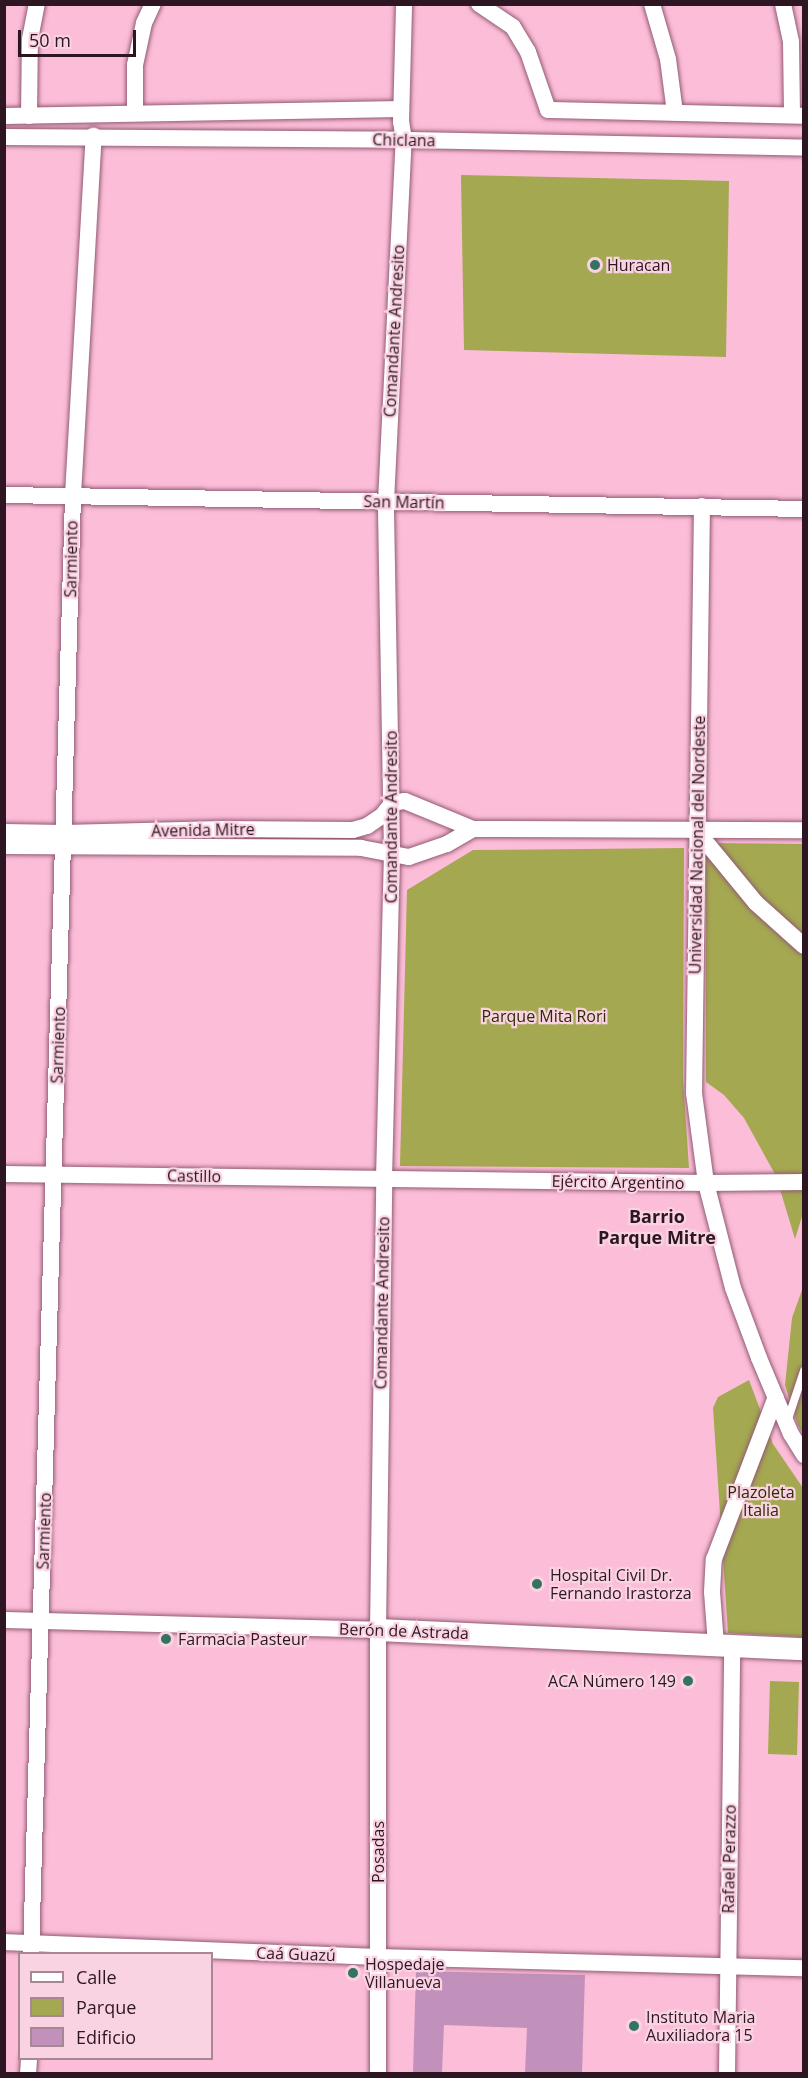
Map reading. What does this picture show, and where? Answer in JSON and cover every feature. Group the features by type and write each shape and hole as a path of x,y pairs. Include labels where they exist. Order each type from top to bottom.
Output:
{"street":[{"path":"29,116 30,39 37,4"},
{"path":"135,112 135,65 144,23 153,4"},
{"name":"Comandante Andresito","path":"378,1630 384,1179 392,854 386,501 404,140 401,109 404,4"},
{"path":"479,4 513,27 528,52 549,110 798,116 791,42 783,4"},
{"path":"652,4 668,59 675,113"},
{"path":"4,116 401,109"},
{"name":"Sarmiento","path":"31,1948 73,495 94,136"},
{"name":"Chiclana","path":"4,137 404,140 804,148"},
{"name":"San Martín","path":"4,495 804,509"},
{"name":"Universidad Nacional del Nordeste","path":"702,506 694,1093 706,1183"},
{"path":"392,803 405,801 473,829 804,830"},
{"name":"Avenida Mitre","path":"4,846 223,829 353,830 368,826 392,803"},
{"name":"Avenida Mitre","path":"4,832 64,840 361,848 409,857 447,844 473,829"},
{"path":"696,830 756,903 804,946"},
{"name":"Castillo","path":"4,1174 384,1179"},
{"name":"Ejército Argentino","path":"384,1179 706,1183 733,1288 787,1423 804,1455"},
{"path":"706,1183 804,1182"},
{"name":"Rafael Perazzo","path":"727,2073 724,1645 712,1593 714,1559 776,1397"},
{"name":"Berón de Astrada","path":"4,1620 378,1630 804,1648"},
{"name":"Posadas","path":"378,1630 378,2073"},
{"name":"Caá Guazú","path":"4,1942 31,1948 185,1952"},
{"name":"Caá Guazú","path":"213,1953 728,1964 804,1968"}],"lane":[{"path":"787,1423 804,1371"}],"green space":[{"name":"Huracan","path":"461,175 729,181 726,357 464,350"},
{"path":"706,843 803,844 804,1210 795,1239 776,1176 744,1118 724,1095 706,1082"},
{"name":"Parque Mita Rori","path":"684,848 683,1079 689,1168 400,1166 407,890 473,850"},
{"path":"803,1287 803,1434 785,1385 792,1318"},
{"name":"Plazoleta Italia","path":"749,1380 773,1444 803,1488 803,1637 728,1633 713,1408 718,1397"},
{"path":"770,1681 799,1682 797,1755 768,1754"}],"building":[{"path":"416,1971 585,1975 582,2073 525,2073 527,2028 444,2025 442,2073 413,2073"}],"place":[{"name":"Huracan","path":"595,265"},
{"name":"Hospital Civil Dr. Fernando Irastorza","path":"537,1584"},
{"name":"Farmacia Pasteur","path":"166,1639"},
{"name":"ACA Número 149","path":"688,1681"},
{"name":"Hospedaje Villanueva","path":"353,1973"},
{"name":"Instituto Maria Auxiliadora 15","path":"634,2026"}],"district":[{"name":"Barrio Parque Mitre","path":"657,1227"}]}
